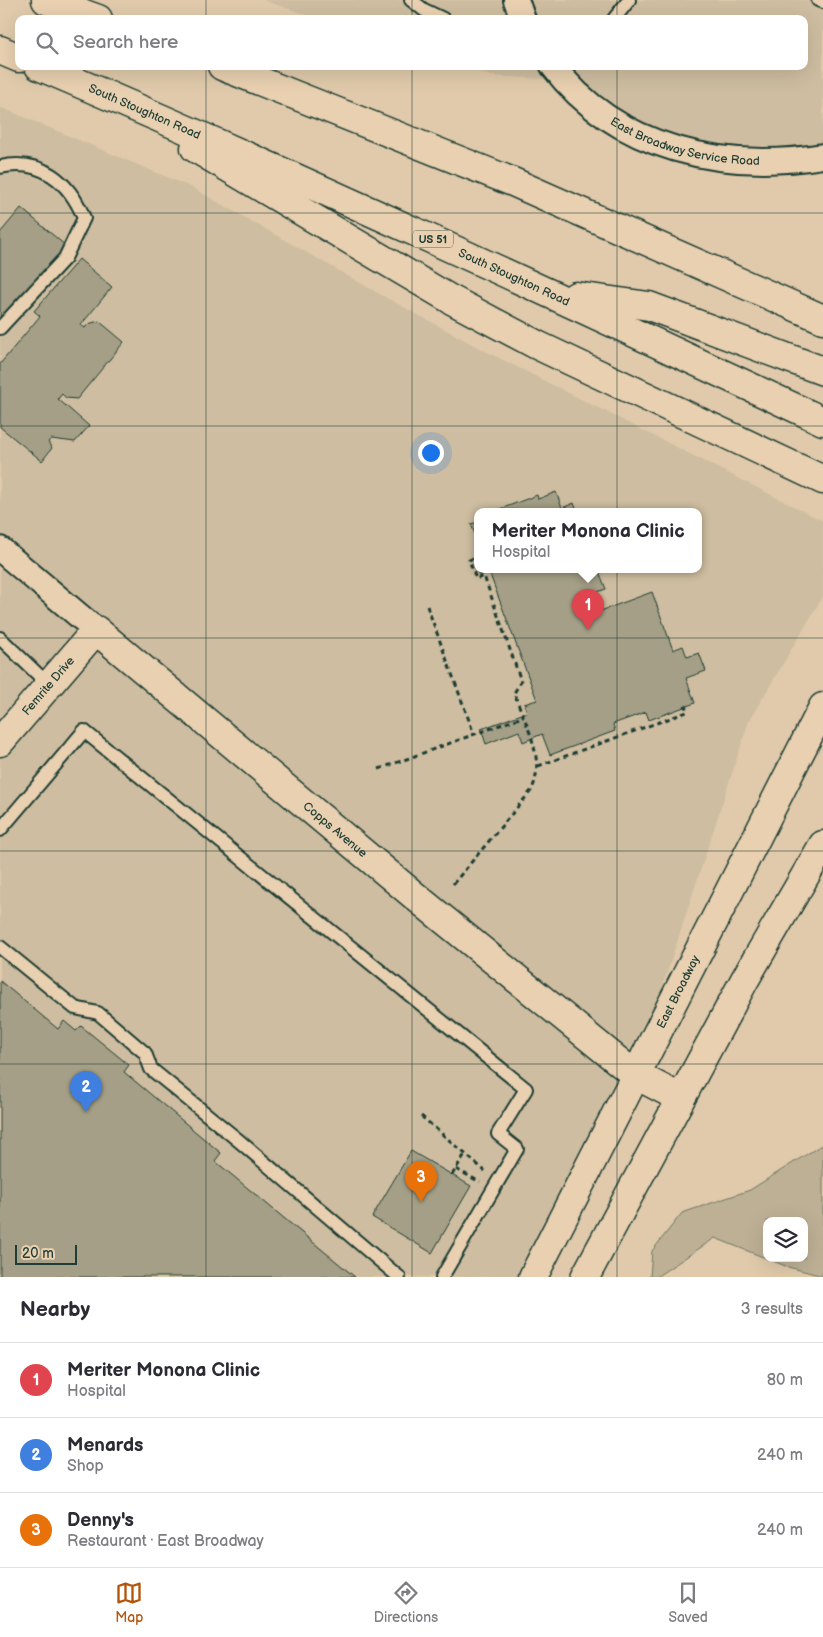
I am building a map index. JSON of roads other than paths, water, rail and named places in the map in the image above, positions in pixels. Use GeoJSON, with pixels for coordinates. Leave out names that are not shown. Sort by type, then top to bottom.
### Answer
{"type":"FeatureCollection","features":[{"type":"Feature","properties":{"kind":"main road"},"geometry":{"type":"LineString","coordinates":[[46,0],[87,15]]}},
{"type":"Feature","properties":{"kind":"main road"},"geometry":{"type":"LineString","coordinates":[[0,50],[15,56]]}},
{"type":"Feature","properties":{"kind":"main road","name":"South Stoughton Road"},"geometry":{"type":"LineString","coordinates":[[48,70],[394,220],[823,420]]}},
{"type":"Feature","properties":{"kind":"main road"},"geometry":{"type":"LineString","coordinates":[[232,70],[514,182],[823,319]]}},
{"type":"Feature","properties":{"kind":"main road"},"geometry":{"type":"LineString","coordinates":[[148,112],[192,147],[450,298],[537,345],[823,480]]}},
{"type":"Feature","properties":{"kind":"main road"},"geometry":{"type":"LineString","coordinates":[[550,293],[649,306],[823,372]]}},
{"type":"Feature","properties":{"kind":"main road","name":"Femrite Drive"},"geometry":{"type":"LineString","coordinates":[[0,742],[96,630]]}},
{"type":"Feature","properties":{"kind":"main road","name":"Copps Avenue"},"geometry":{"type":"LineString","coordinates":[[96,630],[423,903],[634,1074],[680,1098]]}},
{"type":"Feature","properties":{"kind":"main road","name":"East Broadway"},"geometry":{"type":"LineString","coordinates":[[533,1277],[634,1074],[823,707]]}},
{"type":"Feature","properties":{"kind":"main road"},"geometry":{"type":"LineString","coordinates":[[585,1277],[744,981],[823,845]]}},
{"type":"Feature","properties":{"kind":"street"},"geometry":{"type":"LineString","coordinates":[[516,0],[522,15]]}},
{"type":"Feature","properties":{"kind":"street","name":"East Broadway Service Road"},"geometry":{"type":"LineString","coordinates":[[564,71],[584,99],[612,120],[654,143],[678,151],[741,161],[804,159],[823,156]]}},
{"type":"Feature","properties":{"kind":"street","name":"Copps Avenue"},"geometry":{"type":"LineString","coordinates":[[0,549],[96,630]]}},
{"type":"Feature","properties":{"kind":"lane"},"geometry":{"type":"LineString","coordinates":[[411,0],[435,15]]}},
{"type":"Feature","properties":{"kind":"lane"},"geometry":{"type":"LineString","coordinates":[[617,15],[629,0]]}},
{"type":"Feature","properties":{"kind":"lane"},"geometry":{"type":"LineString","coordinates":[[818,0],[823,2]]}},
{"type":"Feature","properties":{"kind":"lane"},"geometry":{"type":"LineString","coordinates":[[0,167],[16,163],[44,169],[68,190],[78,202],[84,218],[65,258],[0,328]]}},
{"type":"Feature","properties":{"kind":"lane"},"geometry":{"type":"LineString","coordinates":[[0,638],[49,685]]}},
{"type":"Feature","properties":{"kind":"lane"},"geometry":{"type":"LineString","coordinates":[[0,830],[84,730],[526,1089],[498,1134],[517,1148],[442,1277]]}},
{"type":"Feature","properties":{"kind":"lane"},"geometry":{"type":"LineString","coordinates":[[0,947],[75,1008],[98,1013],[145,1053],[151,1069],[238,1140],[399,1277]]}},
{"type":"Feature","properties":{"kind":"place","name":"Meriter Monona Clinic"},"geometry":{"type":"Point","coordinates":[588,630]}},
{"type":"Feature","properties":{"kind":"place","name":"Menards"},"geometry":{"type":"Point","coordinates":[86,1112]}},
{"type":"Feature","properties":{"kind":"place","name":"Denny's"},"geometry":{"type":"Point","coordinates":[421,1202]}}]}
